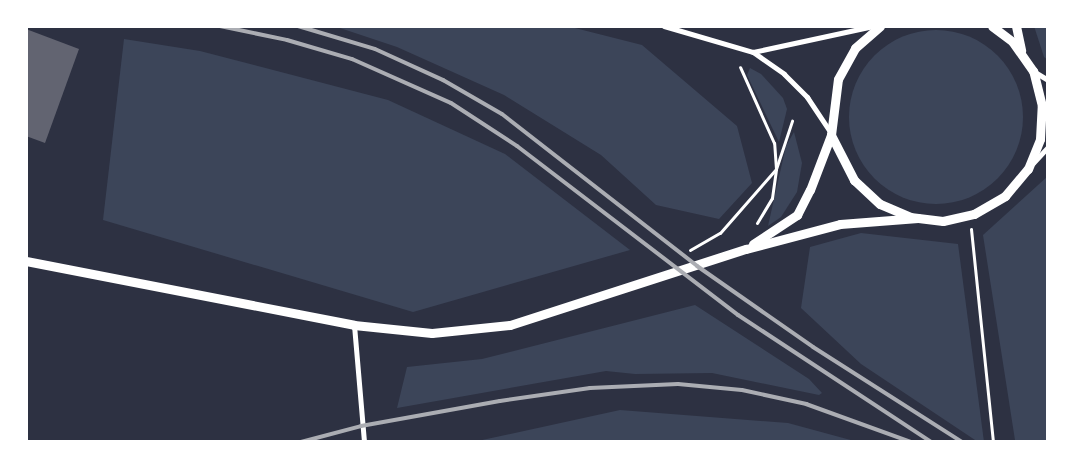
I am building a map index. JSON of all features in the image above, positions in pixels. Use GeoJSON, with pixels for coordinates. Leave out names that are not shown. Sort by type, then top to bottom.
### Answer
{"type":"FeatureCollection","features":[{"type":"Feature","properties":{"kind":"street"},"geometry":{"type":"LineString","coordinates":[[664,26],[753,52],[784,74],[807,97],[832,135],[854,180],[880,204],[918,218]]}},
{"type":"Feature","properties":{"kind":"street"},"geometry":{"type":"LineString","coordinates":[[753,52],[873,26]]}},
{"type":"Feature","properties":{"kind":"street"},"geometry":{"type":"LineString","coordinates":[[746,249],[797,215],[810,190],[832,135],[838,79],[855,48],[880,26]]}},
{"type":"Feature","properties":{"kind":"street"},"geometry":{"type":"LineString","coordinates":[[992,26],[1013,42],[1033,71],[1042,106],[1040,139],[1028,169]]}},
{"type":"Feature","properties":{"kind":"street"},"geometry":{"type":"LineString","coordinates":[[1016,26],[1022,55]]}},
{"type":"Feature","properties":{"kind":"street"},"geometry":{"type":"LineString","coordinates":[[1033,71],[1048,80]]}},
{"type":"Feature","properties":{"kind":"street"},"geometry":{"type":"LineString","coordinates":[[26,261],[354,325],[432,333],[510,324],[746,249],[840,224],[918,218],[943,221],[974,214],[1005,196],[1048,147]]}},
{"type":"Feature","properties":{"kind":"street"},"geometry":{"type":"LineString","coordinates":[[354,325],[364,442]]}},
{"type":"Feature","properties":{"kind":"path"},"geometry":{"type":"LineString","coordinates":[[716,242],[690,250],[720,233],[776,169],[774,143],[740,67]]}},
{"type":"Feature","properties":{"kind":"path"},"geometry":{"type":"LineString","coordinates":[[756,226],[772,198],[776,169],[792,121]]}},
{"type":"Feature","properties":{"kind":"path"},"geometry":{"type":"LineString","coordinates":[[974,214],[970,238],[993,442]]}},
{"type":"Feature","properties":{"kind":"shaded area"},"geometry":{"type":"Polygon","coordinates":[[[334,26],[567,26],[642,45],[737,126],[752,183],[719,219],[656,205],[601,155],[504,95],[397,47],[334,26]]]}},
{"type":"Feature","properties":{"kind":"shaded area"},"geometry":{"type":"Polygon","coordinates":[[[1034,26],[1048,26],[1048,60],[1044,57],[1034,26]]]}},
{"type":"Feature","properties":{"kind":"shaded area"},"geometry":{"type":"Polygon","coordinates":[[[936,30],[953,32],[969,37],[991,50],[1003,62],[1019,92],[1023,117],[1021,134],[1016,150],[1003,172],[991,184],[961,200],[936,204],[919,202],[903,197],[881,184],[869,172],[853,142],[849,117],[851,100],[856,84],[869,62],[881,50],[911,34],[936,30]]]}},
{"type":"Feature","properties":{"kind":"shaded area"},"geometry":{"type":"Polygon","coordinates":[[[124,39],[200,51],[388,100],[505,154],[630,250],[413,312],[103,220],[124,39]]]}},
{"type":"Feature","properties":{"kind":"shaded area"},"geometry":{"type":"Polygon","coordinates":[[[750,68],[761,74],[783,98],[787,109],[779,142],[747,75],[750,68]]]}},
{"type":"Feature","properties":{"kind":"shaded area"},"geometry":{"type":"Polygon","coordinates":[[[794,132],[802,163],[797,192],[781,217],[768,226],[786,146],[794,132]]]}},
{"type":"Feature","properties":{"kind":"shaded area"},"geometry":{"type":"Polygon","coordinates":[[[1048,176],[1048,442],[1019,442],[1015,440],[983,235],[1048,176]]]}},
{"type":"Feature","properties":{"kind":"shaded area"},"geometry":{"type":"Polygon","coordinates":[[[861,233],[958,244],[984,442],[978,442],[861,364],[801,308],[810,247],[861,233]]]}},
{"type":"Feature","properties":{"kind":"shaded area"},"geometry":{"type":"Polygon","coordinates":[[[695,305],[809,379],[822,393],[819,395],[712,373],[635,374],[606,371],[397,408],[407,367],[482,359],[695,305]]]}},
{"type":"Feature","properties":{"kind":"shaded area"},"geometry":{"type":"Polygon","coordinates":[[[620,410],[788,423],[858,442],[473,442],[620,410]]]}},
{"type":"Feature","properties":{"kind":"building"},"geometry":{"type":"Polygon","coordinates":[[[26,29],[79,49],[45,143],[26,136],[26,29]]]}},
{"type":"Feature","properties":{"kind":"railway"},"geometry":{"type":"LineString","coordinates":[[220,26],[287,40],[352,59],[451,103],[517,146],[738,315],[931,442]]}},
{"type":"Feature","properties":{"kind":"railway"},"geometry":{"type":"LineString","coordinates":[[298,26],[375,49],[443,80],[502,114],[697,266],[813,347],[962,442]]}},
{"type":"Feature","properties":{"kind":"railway"},"geometry":{"type":"LineString","coordinates":[[301,442],[361,426],[500,401],[590,388],[678,384],[742,390],[806,404],[911,442]]}}]}
